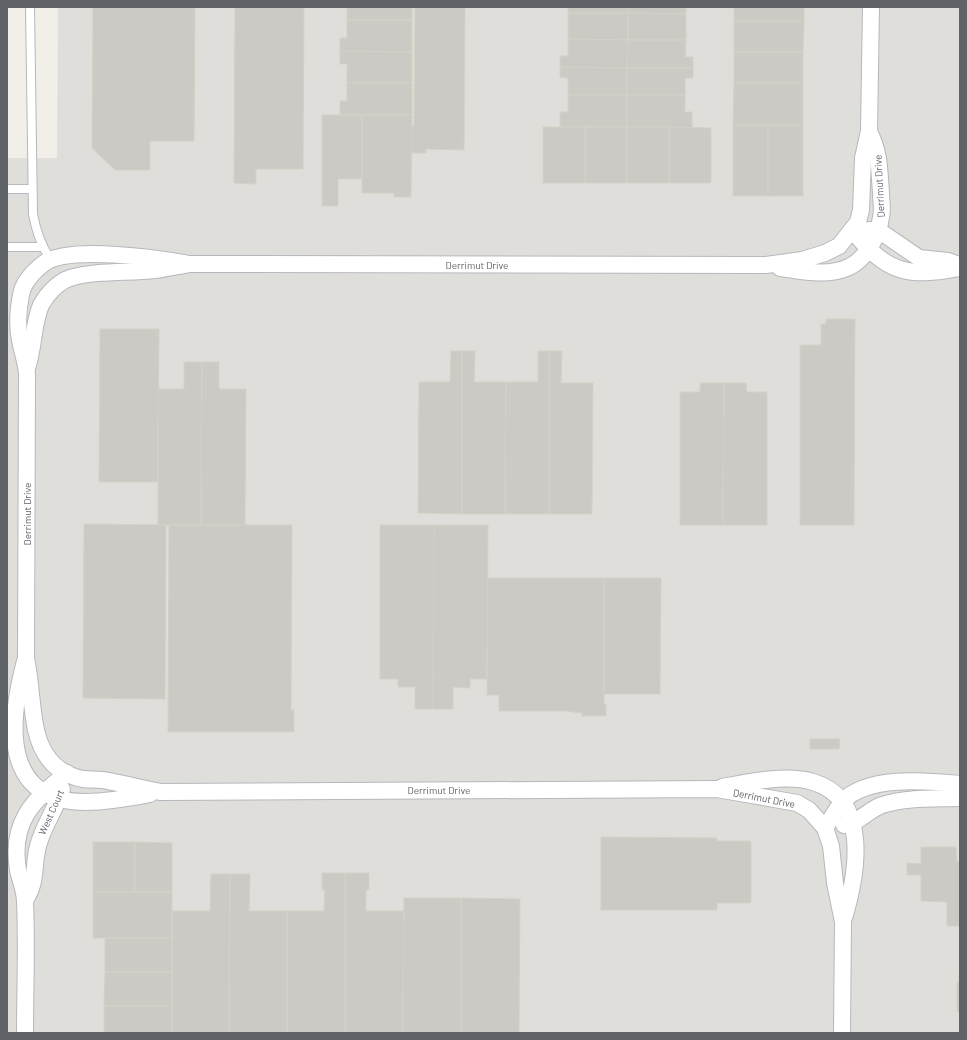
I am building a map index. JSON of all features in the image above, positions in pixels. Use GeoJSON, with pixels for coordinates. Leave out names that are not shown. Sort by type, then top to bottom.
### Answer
{"type":"FeatureCollection","features":[{"type":"Feature","properties":{"kind":"street","name":"Derrimut Drive"},"geometry":{"type":"LineString","coordinates":[[161,792],[106,780],[82,779],[67,773],[52,764],[44,755],[36,729],[31,682],[26,658],[27,370],[18,323],[21,293],[26,281],[47,253],[156,258],[188,264],[766,265],[802,260],[825,253],[839,246],[858,222],[861,210],[863,158],[869,131],[871,7]]}},
{"type":"Feature","properties":{"kind":"street","name":"Derrimut Drive"},"geometry":{"type":"LineString","coordinates":[[766,265],[807,272],[834,271],[850,266],[868,249],[878,230],[882,216],[879,156],[869,131]]}},
{"type":"Feature","properties":{"kind":"street"},"geometry":{"type":"LineString","coordinates":[[852,230],[878,230],[919,258],[948,261],[960,266]]}},
{"type":"Feature","properties":{"kind":"street"},"geometry":{"type":"LineString","coordinates":[[852,230],[868,249],[894,267],[909,272],[920,273],[960,266]]}},
{"type":"Feature","properties":{"kind":"street"},"geometry":{"type":"LineString","coordinates":[[47,253],[64,281]]}},
{"type":"Feature","properties":{"kind":"street","name":"Derrimut Drive"},"geometry":{"type":"LineString","coordinates":[[27,370],[32,354],[36,323],[42,305],[55,287],[64,281],[71,278],[102,273],[156,270],[188,264]]}},
{"type":"Feature","properties":{"kind":"street","name":"Derrimut Drive"},"geometry":{"type":"LineString","coordinates":[[26,658],[16,702],[15,739],[17,750],[25,773],[32,784],[43,792],[59,799],[84,801],[111,800],[161,792],[717,789],[797,803],[809,810],[825,828],[831,846],[835,883],[842,922],[842,1033]]}},
{"type":"Feature","properties":{"kind":"street","name":"West Court"},"geometry":{"type":"LineString","coordinates":[[25,1033],[25,900],[18,868],[18,837],[26,813],[33,802],[67,773]]}},
{"type":"Feature","properties":{"kind":"street","name":"West Court"},"geometry":{"type":"LineString","coordinates":[[25,900],[31,892],[34,882],[36,856],[40,836],[59,799],[67,773]]}},
{"type":"Feature","properties":{"kind":"street","name":"Derrimut Drive"},"geometry":{"type":"LineString","coordinates":[[717,789],[744,782],[796,779],[814,782],[831,790],[842,802],[853,824],[855,838],[852,885],[842,922]]}},
{"type":"Feature","properties":{"kind":"street"},"geometry":{"type":"LineString","coordinates":[[825,828],[842,802],[866,788],[896,782],[960,784]]}},
{"type":"Feature","properties":{"kind":"street"},"geometry":{"type":"LineString","coordinates":[[825,828],[853,824],[881,806],[894,802],[960,798]]}},
{"type":"Feature","properties":{"kind":"lane"},"geometry":{"type":"LineString","coordinates":[[7,247],[47,253],[33,214],[30,7]]}},
{"type":"Feature","properties":{"kind":"lane"},"geometry":{"type":"LineString","coordinates":[[7,189],[32,189]]}},
{"type":"Feature","properties":{"kind":"shaded area"},"geometry":{"type":"Polygon","coordinates":[[[58,7],[960,7],[960,1033],[7,1033],[7,158],[57,158],[58,7]]]}},
{"type":"Feature","properties":{"kind":"building"},"geometry":{"type":"Polygon","coordinates":[[[93,7],[195,7],[194,141],[150,141],[150,170],[115,170],[92,148],[93,7]]]}},
{"type":"Feature","properties":{"kind":"building"},"geometry":{"type":"Polygon","coordinates":[[[235,7],[304,7],[303,169],[256,169],[256,184],[234,183],[235,7]]]}},
{"type":"Feature","properties":{"kind":"building"},"geometry":{"type":"Polygon","coordinates":[[[347,7],[412,7],[412,20],[347,20],[347,7]]]}},
{"type":"Feature","properties":{"kind":"building"},"geometry":{"type":"Polygon","coordinates":[[[415,7],[465,7],[464,150],[426,149],[426,153],[411,153],[411,126],[414,126],[415,7]]]}},
{"type":"Feature","properties":{"kind":"building"},"geometry":{"type":"Polygon","coordinates":[[[568,7],[628,7],[628,13],[568,13],[568,7]]]}},
{"type":"Feature","properties":{"kind":"building"},"geometry":{"type":"Polygon","coordinates":[[[628,7],[686,7],[686,14],[628,13],[628,7]]]}},
{"type":"Feature","properties":{"kind":"building"},"geometry":{"type":"Polygon","coordinates":[[[734,7],[804,7],[804,21],[734,21],[734,7]]]}},
{"type":"Feature","properties":{"kind":"building"},"geometry":{"type":"Polygon","coordinates":[[[568,13],[628,13],[628,40],[568,39],[568,13]]]}},
{"type":"Feature","properties":{"kind":"building"},"geometry":{"type":"Polygon","coordinates":[[[628,13],[686,14],[686,40],[628,40],[628,13]]]}},
{"type":"Feature","properties":{"kind":"building"},"geometry":{"type":"Polygon","coordinates":[[[347,20],[412,20],[412,52],[340,51],[340,38],[347,38],[347,20]]]}},
{"type":"Feature","properties":{"kind":"building"},"geometry":{"type":"Polygon","coordinates":[[[734,21],[804,21],[803,52],[734,52],[734,21]]]}},
{"type":"Feature","properties":{"kind":"building"},"geometry":{"type":"Polygon","coordinates":[[[568,39],[628,40],[627,68],[560,67],[560,56],[568,56],[568,39]]]}},
{"type":"Feature","properties":{"kind":"building"},"geometry":{"type":"Polygon","coordinates":[[[628,40],[686,40],[685,57],[693,57],[693,68],[627,68],[628,40]]]}},
{"type":"Feature","properties":{"kind":"building"},"geometry":{"type":"Polygon","coordinates":[[[340,51],[412,52],[412,83],[347,83],[347,64],[340,64],[340,51]]]}},
{"type":"Feature","properties":{"kind":"building"},"geometry":{"type":"Polygon","coordinates":[[[734,52],[803,52],[803,83],[734,83],[734,52]]]}},
{"type":"Feature","properties":{"kind":"building"},"geometry":{"type":"Polygon","coordinates":[[[560,67],[627,68],[627,95],[568,95],[568,78],[560,77],[560,67]]]}},
{"type":"Feature","properties":{"kind":"building"},"geometry":{"type":"Polygon","coordinates":[[[627,68],[693,68],[693,78],[685,78],[685,95],[627,95],[627,68]]]}},
{"type":"Feature","properties":{"kind":"building"},"geometry":{"type":"Polygon","coordinates":[[[347,83],[412,83],[412,115],[340,115],[340,101],[347,101],[347,83]]]}},
{"type":"Feature","properties":{"kind":"building"},"geometry":{"type":"Polygon","coordinates":[[[734,83],[803,83],[803,125],[733,125],[734,83]]]}},
{"type":"Feature","properties":{"kind":"building"},"geometry":{"type":"Polygon","coordinates":[[[568,95],[627,95],[627,127],[560,127],[560,112],[568,112],[568,95]]]}},
{"type":"Feature","properties":{"kind":"building"},"geometry":{"type":"Polygon","coordinates":[[[627,95],[685,95],[685,112],[692,112],[692,128],[627,127],[627,95]]]}},
{"type":"Feature","properties":{"kind":"building"},"geometry":{"type":"Polygon","coordinates":[[[322,115],[362,115],[362,179],[338,179],[338,206],[322,206],[322,115]]]}},
{"type":"Feature","properties":{"kind":"building"},"geometry":{"type":"Polygon","coordinates":[[[362,115],[412,115],[411,197],[394,197],[394,193],[362,193],[362,115]]]}},
{"type":"Feature","properties":{"kind":"building"},"geometry":{"type":"Polygon","coordinates":[[[733,125],[768,125],[768,196],[733,196],[733,125]]]}},
{"type":"Feature","properties":{"kind":"building"},"geometry":{"type":"Polygon","coordinates":[[[768,125],[803,125],[803,196],[768,196],[768,125]]]}},
{"type":"Feature","properties":{"kind":"building"},"geometry":{"type":"Polygon","coordinates":[[[543,127],[585,127],[585,183],[543,183],[543,127]]]}},
{"type":"Feature","properties":{"kind":"building"},"geometry":{"type":"Polygon","coordinates":[[[585,127],[627,127],[627,183],[585,183],[585,127]]]}},
{"type":"Feature","properties":{"kind":"building"},"geometry":{"type":"Polygon","coordinates":[[[627,127],[669,127],[669,183],[627,183],[627,127]]]}},
{"type":"Feature","properties":{"kind":"building"},"geometry":{"type":"Polygon","coordinates":[[[669,127],[711,128],[711,183],[669,183],[669,127]]]}},
{"type":"Feature","properties":{"kind":"building"},"geometry":{"type":"Polygon","coordinates":[[[826,319],[855,319],[854,525],[800,525],[800,345],[821,345],[821,324],[826,324],[826,319]]]}},
{"type":"Feature","properties":{"kind":"building"},"geometry":{"type":"Polygon","coordinates":[[[100,329],[159,329],[158,482],[99,482],[100,329]]]}},
{"type":"Feature","properties":{"kind":"building"},"geometry":{"type":"Polygon","coordinates":[[[451,351],[462,351],[462,514],[418,513],[419,382],[450,382],[451,351]]]}},
{"type":"Feature","properties":{"kind":"building"},"geometry":{"type":"Polygon","coordinates":[[[462,351],[475,351],[474,382],[506,382],[505,514],[462,514],[462,351]]]}},
{"type":"Feature","properties":{"kind":"building"},"geometry":{"type":"Polygon","coordinates":[[[538,351],[549,351],[549,514],[505,514],[506,382],[538,382],[538,351]]]}},
{"type":"Feature","properties":{"kind":"building"},"geometry":{"type":"Polygon","coordinates":[[[549,351],[562,351],[561,383],[593,383],[592,514],[549,514],[549,351]]]}},
{"type":"Feature","properties":{"kind":"building"},"geometry":{"type":"Polygon","coordinates":[[[184,362],[202,362],[201,525],[158,525],[158,389],[184,389],[184,362]]]}},
{"type":"Feature","properties":{"kind":"building"},"geometry":{"type":"Polygon","coordinates":[[[202,362],[219,362],[219,389],[246,389],[245,525],[201,525],[202,362]]]}},
{"type":"Feature","properties":{"kind":"building"},"geometry":{"type":"Polygon","coordinates":[[[700,383],[724,383],[723,525],[680,525],[680,392],[700,392],[700,383]]]}},
{"type":"Feature","properties":{"kind":"building"},"geometry":{"type":"Polygon","coordinates":[[[724,383],[746,383],[747,392],[767,392],[767,525],[723,525],[724,383]]]}},
{"type":"Feature","properties":{"kind":"building"},"geometry":{"type":"Polygon","coordinates":[[[84,524],[166,525],[165,699],[83,698],[84,524]]]}},
{"type":"Feature","properties":{"kind":"building"},"geometry":{"type":"Polygon","coordinates":[[[169,525],[292,525],[291,710],[294,710],[294,732],[168,732],[169,525]]]}},
{"type":"Feature","properties":{"kind":"building"},"geometry":{"type":"Polygon","coordinates":[[[380,525],[434,525],[433,709],[415,709],[415,687],[398,687],[398,679],[380,679],[380,525]]]}},
{"type":"Feature","properties":{"kind":"building"},"geometry":{"type":"Polygon","coordinates":[[[434,525],[488,525],[487,679],[470,679],[470,688],[453,687],[453,709],[433,709],[434,525]]]}},
{"type":"Feature","properties":{"kind":"building"},"geometry":{"type":"Polygon","coordinates":[[[488,578],[604,578],[604,704],[606,705],[606,716],[582,716],[582,713],[565,711],[499,711],[499,695],[487,695],[488,578]]]}},
{"type":"Feature","properties":{"kind":"building"},"geometry":{"type":"Polygon","coordinates":[[[604,578],[661,578],[660,694],[604,694],[604,578]]]}},
{"type":"Feature","properties":{"kind":"building"},"geometry":{"type":"Polygon","coordinates":[[[810,739],[840,739],[839,749],[810,749],[810,739]]]}},
{"type":"Feature","properties":{"kind":"building"},"geometry":{"type":"Polygon","coordinates":[[[601,837],[717,838],[717,841],[751,841],[751,903],[717,903],[717,910],[601,910],[601,837]]]}},
{"type":"Feature","properties":{"kind":"building"},"geometry":{"type":"Polygon","coordinates":[[[93,842],[135,842],[135,892],[93,892],[93,842]]]}},
{"type":"Feature","properties":{"kind":"building"},"geometry":{"type":"Polygon","coordinates":[[[135,842],[172,843],[172,892],[135,892],[135,842]]]}},
{"type":"Feature","properties":{"kind":"building"},"geometry":{"type":"Polygon","coordinates":[[[921,847],[956,847],[957,862],[960,862],[960,926],[947,926],[947,902],[921,901],[921,875],[907,875],[907,863],[921,864],[921,847]]]}},
{"type":"Feature","properties":{"kind":"building"},"geometry":{"type":"Polygon","coordinates":[[[322,873],[345,873],[345,1033],[287,1033],[287,911],[324,911],[325,890],[322,890],[322,873]]]}},
{"type":"Feature","properties":{"kind":"building"},"geometry":{"type":"Polygon","coordinates":[[[345,873],[369,873],[369,890],[366,890],[366,911],[404,911],[403,1033],[345,1033],[345,873]]]}},
{"type":"Feature","properties":{"kind":"building"},"geometry":{"type":"Polygon","coordinates":[[[211,874],[230,874],[229,1033],[172,1033],[172,911],[210,911],[211,874]]]}},
{"type":"Feature","properties":{"kind":"building"},"geometry":{"type":"Polygon","coordinates":[[[230,874],[250,874],[249,911],[287,911],[287,1033],[229,1033],[230,874]]]}},
{"type":"Feature","properties":{"kind":"building"},"geometry":{"type":"Polygon","coordinates":[[[93,892],[172,892],[172,938],[93,938],[93,892]]]}},
{"type":"Feature","properties":{"kind":"building"},"geometry":{"type":"Polygon","coordinates":[[[404,898],[461,898],[461,1033],[403,1033],[404,898]]]}},
{"type":"Feature","properties":{"kind":"building"},"geometry":{"type":"Polygon","coordinates":[[[461,898],[520,899],[519,1033],[461,1033],[461,898]]]}},
{"type":"Feature","properties":{"kind":"building"},"geometry":{"type":"Polygon","coordinates":[[[105,938],[172,938],[172,972],[105,972],[105,938]]]}},
{"type":"Feature","properties":{"kind":"building"},"geometry":{"type":"Polygon","coordinates":[[[105,972],[172,972],[172,1006],[104,1006],[105,972]]]}},
{"type":"Feature","properties":{"kind":"building"},"geometry":{"type":"Polygon","coordinates":[[[959,974],[960,1012],[957,1012],[957,982],[959,982],[959,974]]]}},
{"type":"Feature","properties":{"kind":"building"},"geometry":{"type":"Polygon","coordinates":[[[104,1006],[172,1006],[172,1033],[104,1033],[104,1006]]]}}]}
